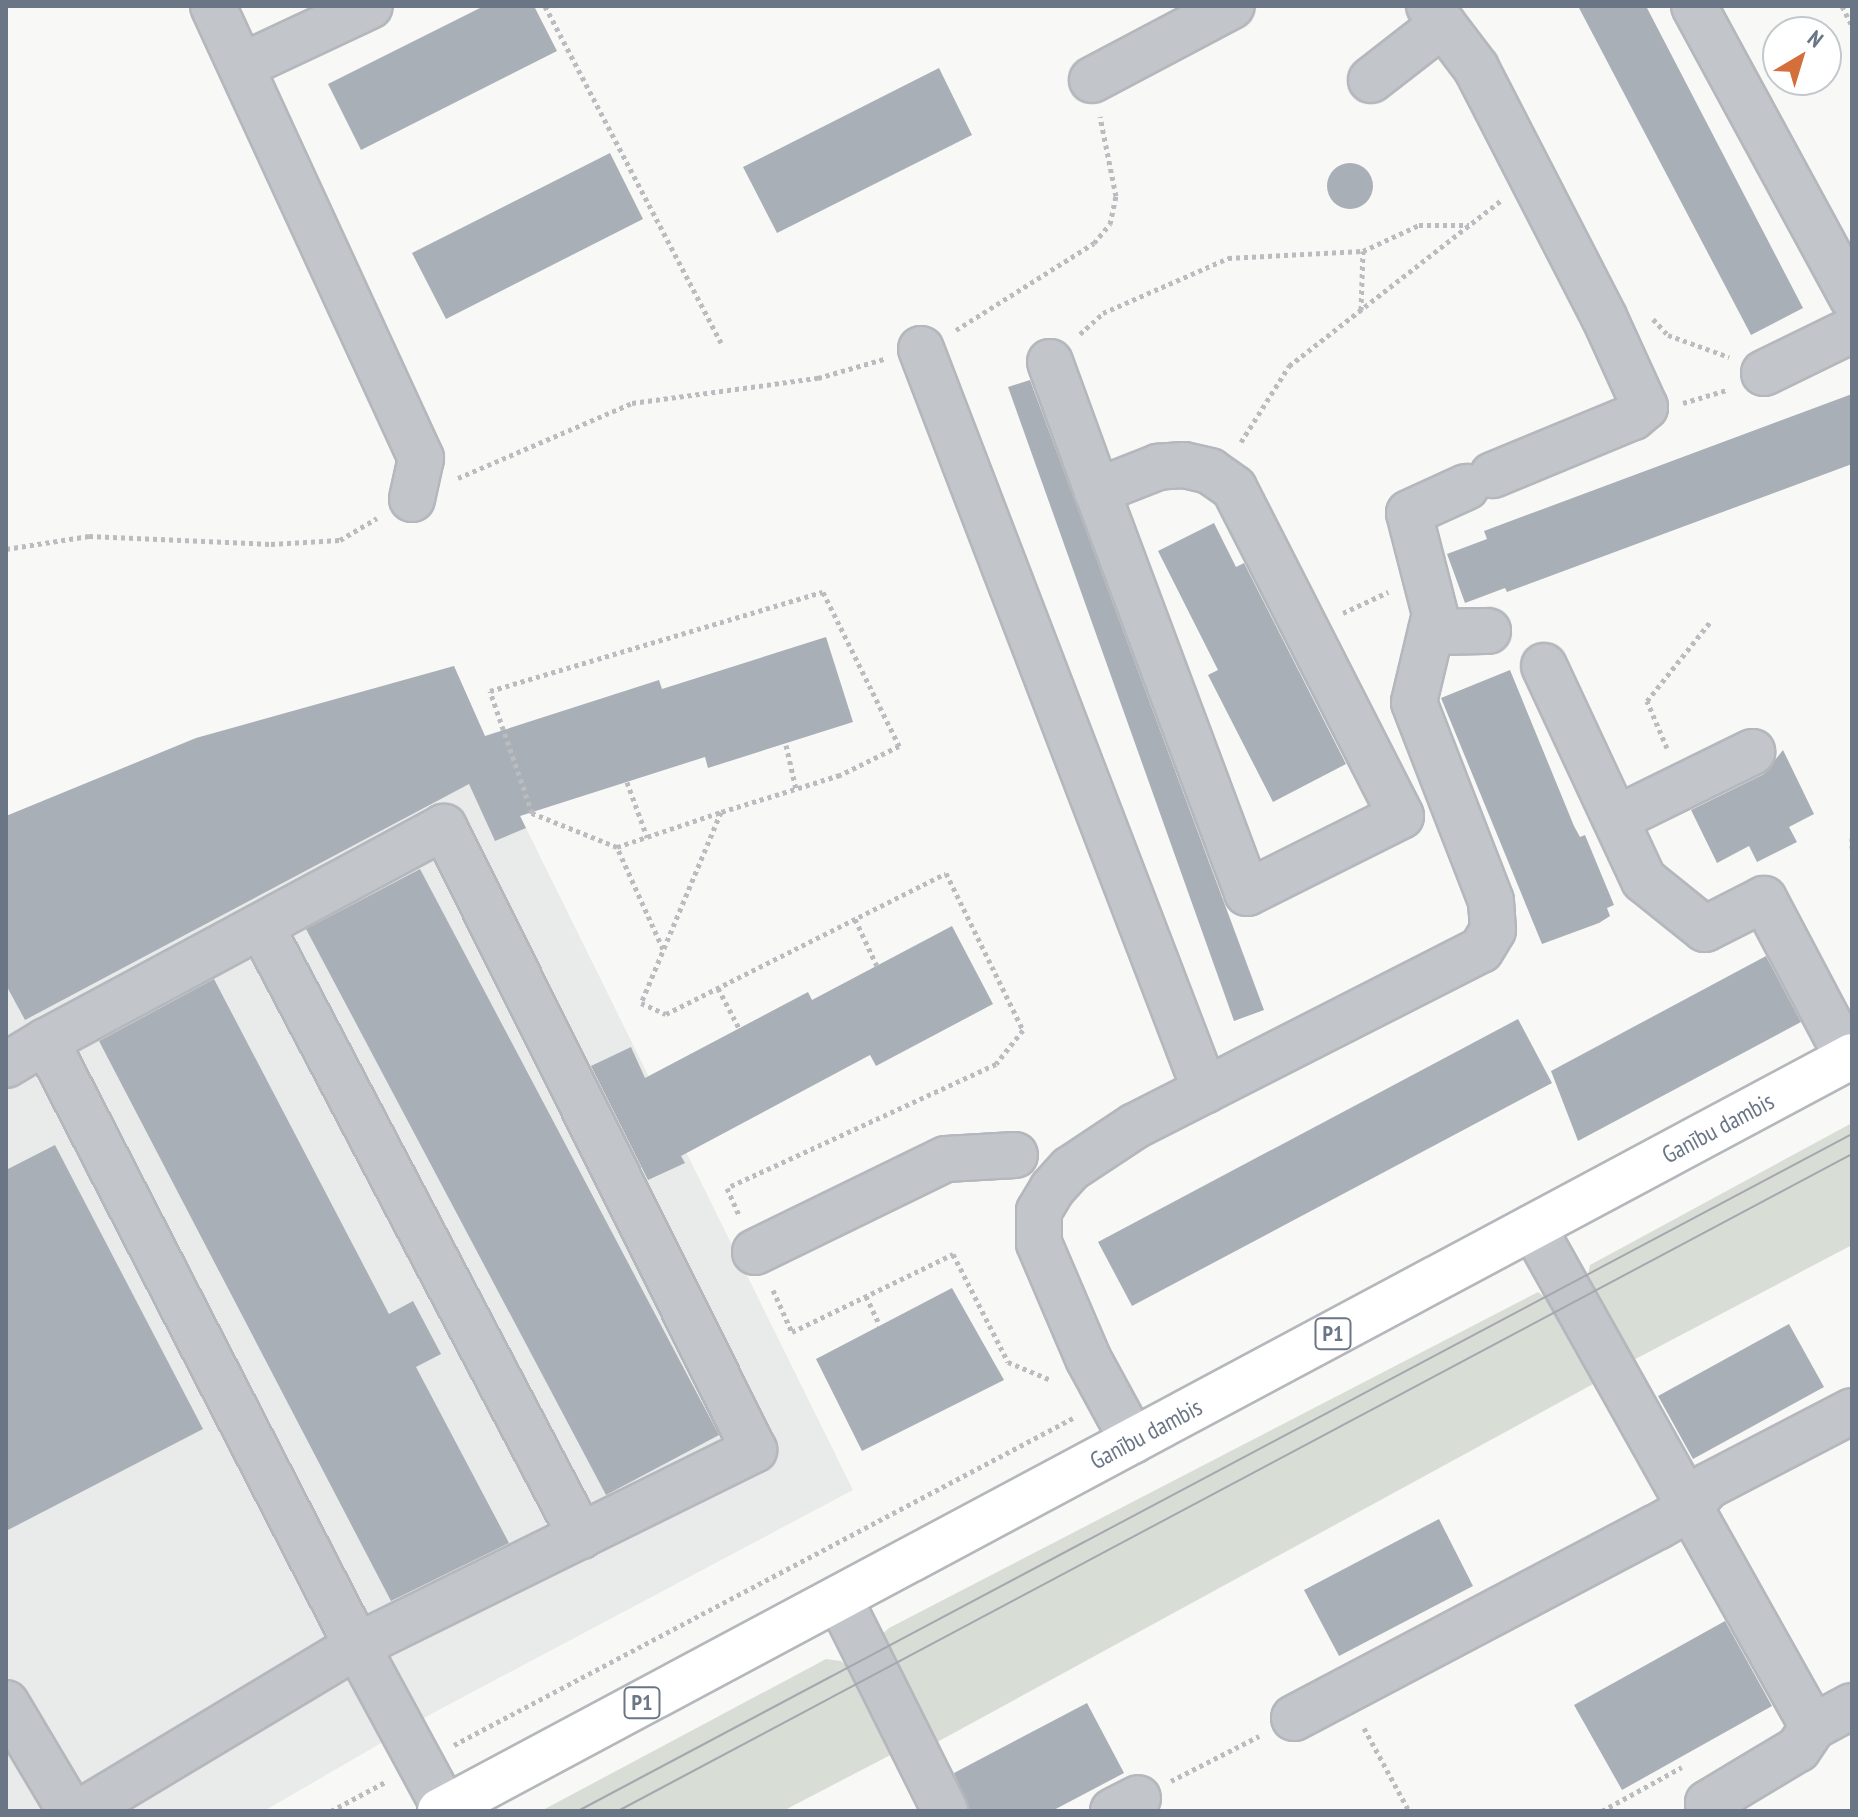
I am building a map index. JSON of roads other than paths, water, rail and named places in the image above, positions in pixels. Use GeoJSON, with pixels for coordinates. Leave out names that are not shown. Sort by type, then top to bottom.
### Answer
{"type":"FeatureCollection","features":[{"type":"Feature","properties":{"kind":"main road","name":"Ganību dambis"},"geometry":{"type":"LineString","coordinates":[[442,1810],[1850,1057]]}},
{"type":"Feature","properties":{"kind":"street"},"geometry":{"type":"LineString","coordinates":[[213,6],[421,458],[412,499]]}},
{"type":"Feature","properties":{"kind":"street"},"geometry":{"type":"LineString","coordinates":[[242,66],[370,6]]}},
{"type":"Feature","properties":{"kind":"street"},"geometry":{"type":"LineString","coordinates":[[1092,80],[1232,6]]}},
{"type":"Feature","properties":{"kind":"street"},"geometry":{"type":"LineString","coordinates":[[1694,6],[1850,329],[1764,373]]}},
{"type":"Feature","properties":{"kind":"street"},"geometry":{"type":"LineString","coordinates":[[1133,1441],[1097,1375],[1039,1243],[1039,1211],[1070,1169],[1135,1126],[1481,950],[1493,930],[1491,901],[1414,702],[1435,614],[1409,513],[1633,417],[1645,407],[1476,68],[1436,15],[1371,80]]}},
{"type":"Feature","properties":{"kind":"street"},"geometry":{"type":"LineString","coordinates":[[921,349],[1205,1090]]}},
{"type":"Feature","properties":{"kind":"street"},"geometry":{"type":"LineString","coordinates":[[1050,362],[1097,491],[1247,893],[1401,816],[1348,703],[1234,488],[1210,471],[1184,465],[1158,467],[1097,491]]}},
{"type":"Feature","properties":{"kind":"street"},"geometry":{"type":"LineString","coordinates":[[1431,632],[1488,631]]}},
{"type":"Feature","properties":{"kind":"street"},"geometry":{"type":"LineString","coordinates":[[1544,666],[1644,880],[1705,929],[1764,899],[1850,1057]]}},
{"type":"Feature","properties":{"kind":"street"},"geometry":{"type":"LineString","coordinates":[[1348,703],[1414,702]]}},
{"type":"Feature","properties":{"kind":"street"},"geometry":{"type":"LineString","coordinates":[[1616,819],[1752,752]]}},
{"type":"Feature","properties":{"kind":"street"},"geometry":{"type":"LineString","coordinates":[[6,1065],[444,827],[754,1450],[357,1646],[82,1811]]}},
{"type":"Feature","properties":{"kind":"street"},"geometry":{"type":"LineString","coordinates":[[261,926],[581,1536]]}},
{"type":"Feature","properties":{"kind":"street"},"geometry":{"type":"LineString","coordinates":[[46,1041],[442,1810]]}},
{"type":"Feature","properties":{"kind":"street"},"geometry":{"type":"LineString","coordinates":[[755,1252],[946,1159],[1015,1155]]}},
{"type":"Feature","properties":{"kind":"street"},"geometry":{"type":"LineString","coordinates":[[1533,1227],[1687,1510],[1813,1727]]}},
{"type":"Feature","properties":{"kind":"street"},"geometry":{"type":"LineString","coordinates":[[1294,1718],[1687,1510],[1708,1486],[1852,1411]]}},
{"type":"Feature","properties":{"kind":"street"},"geometry":{"type":"LineString","coordinates":[[839,1598],[945,1811]]}},
{"type":"Feature","properties":{"kind":"street"},"geometry":{"type":"LineString","coordinates":[[1706,1808],[1798,1749],[1813,1727],[1852,1706]]}},
{"type":"Feature","properties":{"kind":"street"},"geometry":{"type":"LineString","coordinates":[[7,1708],[70,1811]]}},
{"type":"Feature","properties":{"kind":"tram line"},"geometry":{"type":"LineString","coordinates":[[578,1811],[1852,1134]]}},
{"type":"Feature","properties":{"kind":"tram line"},"geometry":{"type":"LineString","coordinates":[[618,1811],[1852,1154]]}}]}
